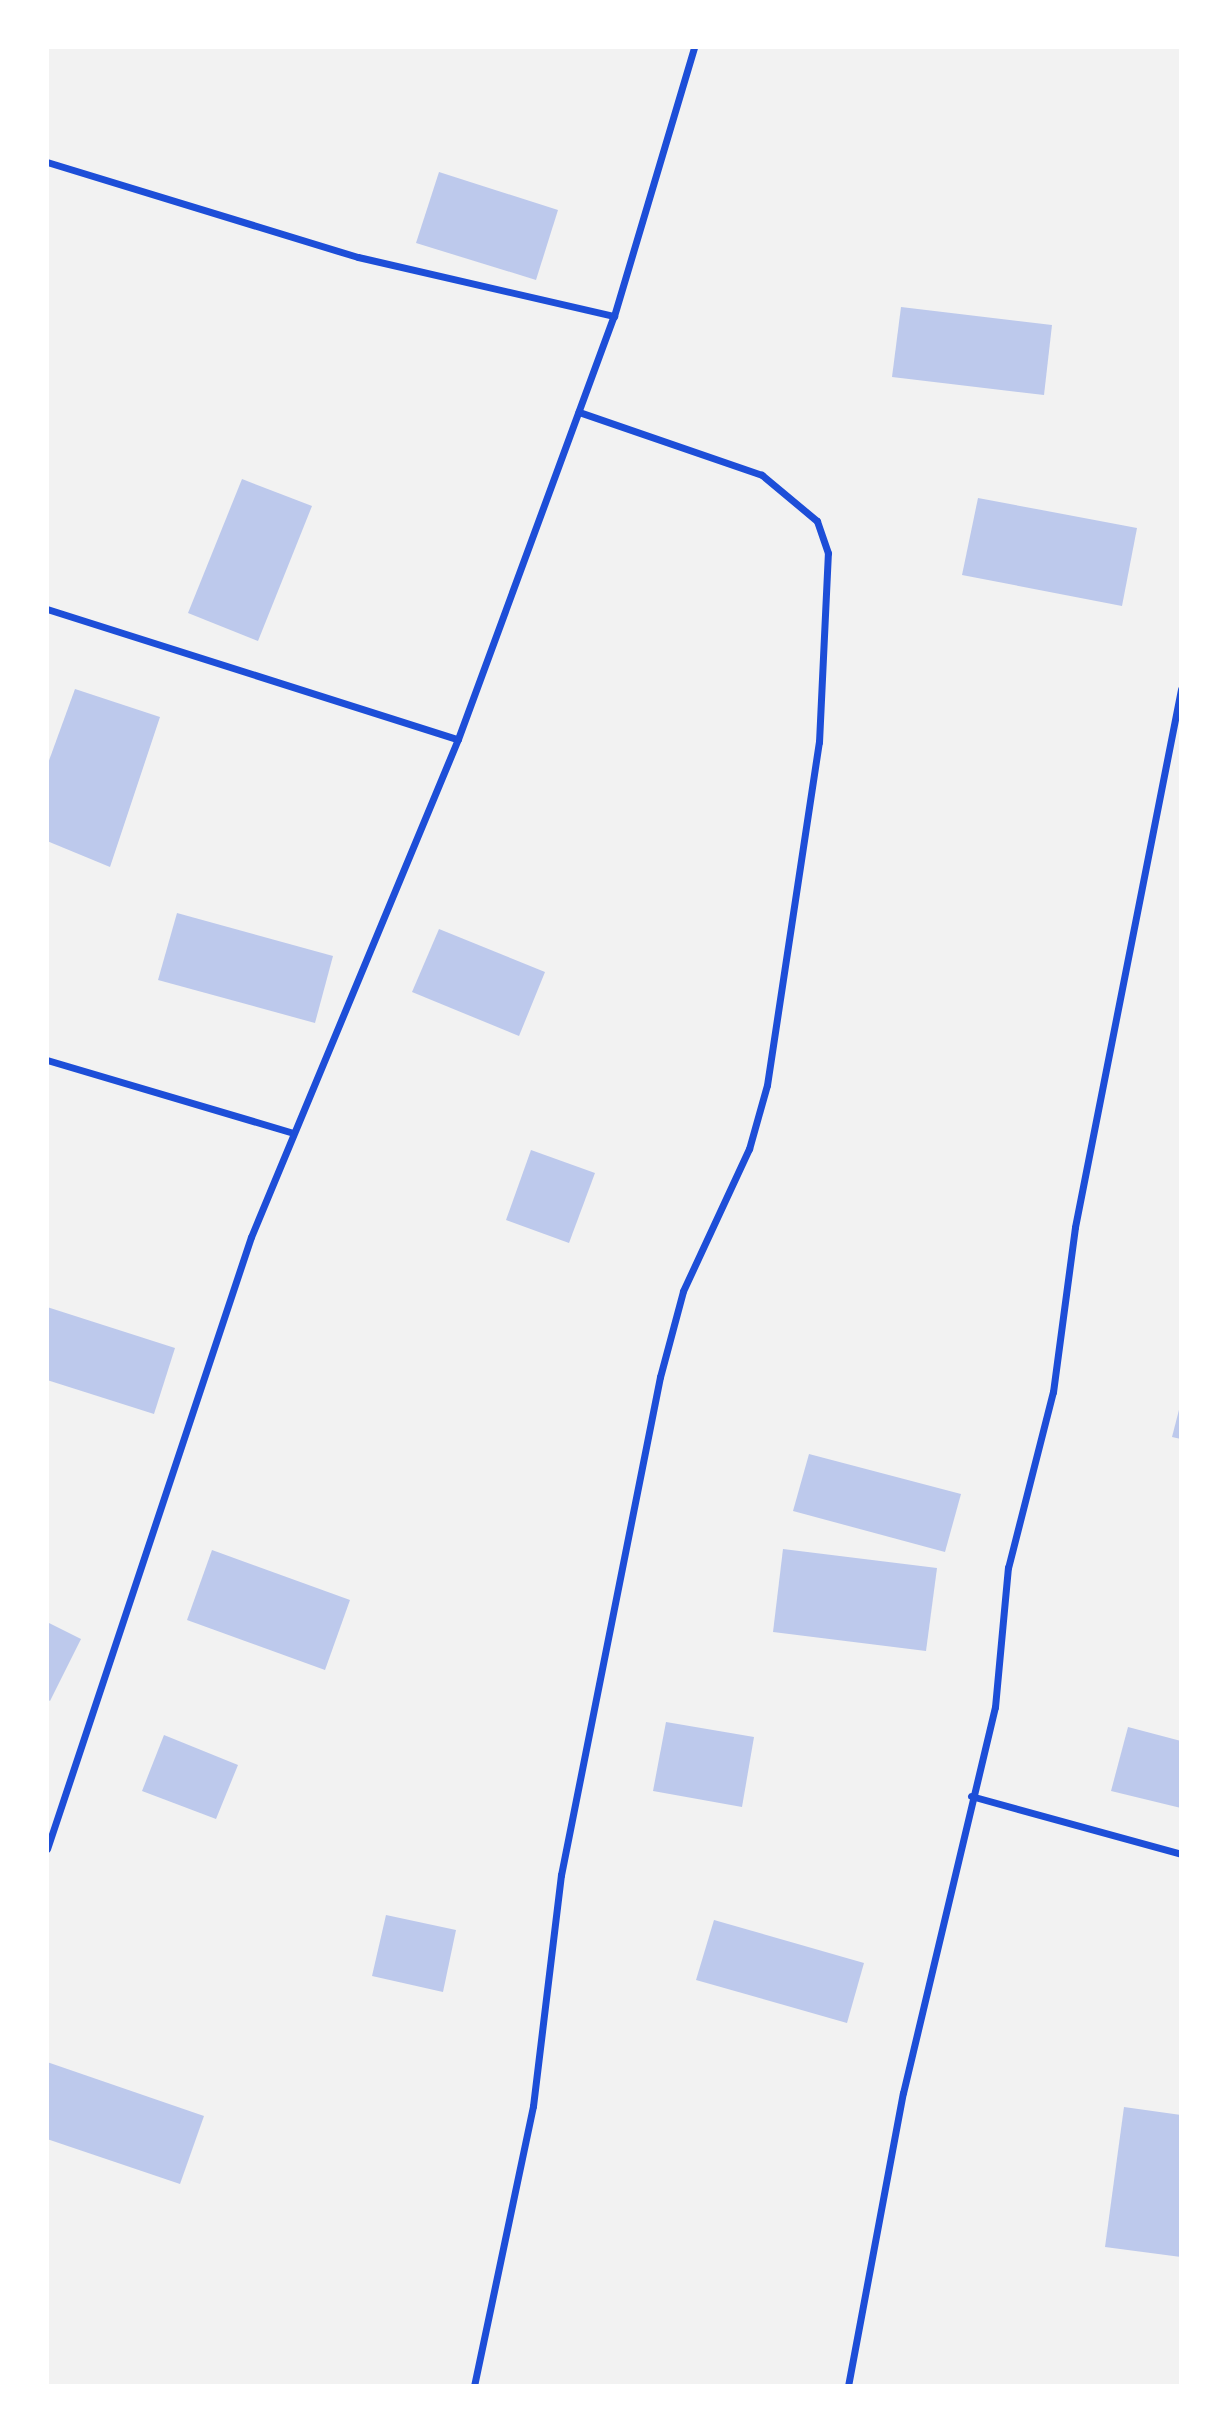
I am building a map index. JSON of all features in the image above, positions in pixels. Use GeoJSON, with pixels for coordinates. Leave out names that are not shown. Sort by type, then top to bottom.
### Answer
{"type":"FeatureCollection","features":[{"type":"Feature","properties":{"kind":"street"},"geometry":{"type":"LineString","coordinates":[[47,1849],[251,1237],[458,739],[614,316],[694,47]]}},
{"type":"Feature","properties":{"kind":"street"},"geometry":{"type":"LineString","coordinates":[[47,162],[358,257],[614,316]]}},
{"type":"Feature","properties":{"kind":"street"},"geometry":{"type":"LineString","coordinates":[[474,2386],[533,2106],[561,1875],[660,1377],[683,1291],[749,1149],[767,1085],[819,742],[828,553],[817,521],[762,475],[579,412]]}},
{"type":"Feature","properties":{"kind":"street"},"geometry":{"type":"LineString","coordinates":[[47,609],[458,739]]}},
{"type":"Feature","properties":{"kind":"street"},"geometry":{"type":"LineString","coordinates":[[848,2386],[903,2093],[971,1796],[995,1707],[1008,1568],[1053,1392],[1075,1227],[1181,689]]}},
{"type":"Feature","properties":{"kind":"street"},"geometry":{"type":"LineString","coordinates":[[47,1060],[293,1133]]}},
{"type":"Feature","properties":{"kind":"street"},"geometry":{"type":"LineString","coordinates":[[971,1796],[1181,1854]]}},
{"type":"Feature","properties":{"kind":"building"},"geometry":{"type":"Polygon","coordinates":[[[439,172],[558,210],[536,280],[416,243],[439,172]]]}},
{"type":"Feature","properties":{"kind":"building"},"geometry":{"type":"Polygon","coordinates":[[[901,307],[1052,325],[1044,395],[892,377],[901,307]]]}},
{"type":"Feature","properties":{"kind":"building"},"geometry":{"type":"Polygon","coordinates":[[[242,479],[312,506],[258,641],[188,613],[242,479]]]}},
{"type":"Feature","properties":{"kind":"building"},"geometry":{"type":"Polygon","coordinates":[[[978,498],[1137,528],[1122,606],[962,575],[978,498]]]}},
{"type":"Feature","properties":{"kind":"building"},"geometry":{"type":"Polygon","coordinates":[[[75,689],[160,717],[110,867],[47,841],[47,766],[75,689]]]}},
{"type":"Feature","properties":{"kind":"building"},"geometry":{"type":"Polygon","coordinates":[[[177,913],[333,956],[315,1023],[158,980],[177,913]]]}},
{"type":"Feature","properties":{"kind":"building"},"geometry":{"type":"Polygon","coordinates":[[[439,929],[545,972],[519,1036],[412,992],[439,929]]]}},
{"type":"Feature","properties":{"kind":"building"},"geometry":{"type":"Polygon","coordinates":[[[531,1150],[595,1173],[569,1243],[506,1220],[531,1150]]]}},
{"type":"Feature","properties":{"kind":"building"},"geometry":{"type":"Polygon","coordinates":[[[47,1307],[175,1348],[154,1414],[47,1380],[47,1307]]]}},
{"type":"Feature","properties":{"kind":"building"},"geometry":{"type":"Polygon","coordinates":[[[1181,1406],[1181,1439],[1172,1437],[1181,1406]]]}},
{"type":"Feature","properties":{"kind":"building"},"geometry":{"type":"Polygon","coordinates":[[[809,1454],[961,1494],[945,1552],[793,1511],[809,1454]]]}},
{"type":"Feature","properties":{"kind":"building"},"geometry":{"type":"Polygon","coordinates":[[[783,1549],[937,1568],[926,1651],[773,1632],[783,1549]]]}},
{"type":"Feature","properties":{"kind":"building"},"geometry":{"type":"Polygon","coordinates":[[[212,1550],[350,1600],[325,1670],[187,1620],[212,1550]]]}},
{"type":"Feature","properties":{"kind":"building"},"geometry":{"type":"Polygon","coordinates":[[[47,1622],[81,1639],[50,1701],[47,1699],[47,1622]]]}},
{"type":"Feature","properties":{"kind":"building"},"geometry":{"type":"Polygon","coordinates":[[[666,1722],[754,1737],[742,1807],[653,1791],[666,1722]]]}},
{"type":"Feature","properties":{"kind":"building"},"geometry":{"type":"Polygon","coordinates":[[[1128,1727],[1181,1741],[1181,1808],[1111,1791],[1128,1727]]]}},
{"type":"Feature","properties":{"kind":"building"},"geometry":{"type":"Polygon","coordinates":[[[164,1735],[238,1765],[216,1819],[142,1791],[164,1735]]]}},
{"type":"Feature","properties":{"kind":"building"},"geometry":{"type":"Polygon","coordinates":[[[386,1915],[456,1930],[443,1992],[372,1976],[386,1915]]]}},
{"type":"Feature","properties":{"kind":"building"},"geometry":{"type":"Polygon","coordinates":[[[714,1920],[864,1963],[847,2023],[696,1980],[714,1920]]]}},
{"type":"Feature","properties":{"kind":"building"},"geometry":{"type":"Polygon","coordinates":[[[47,2062],[204,2116],[180,2184],[47,2139],[47,2062]]]}},
{"type":"Feature","properties":{"kind":"building"},"geometry":{"type":"Polygon","coordinates":[[[1124,2107],[1181,2115],[1181,2257],[1105,2247],[1124,2107]]]}}]}
